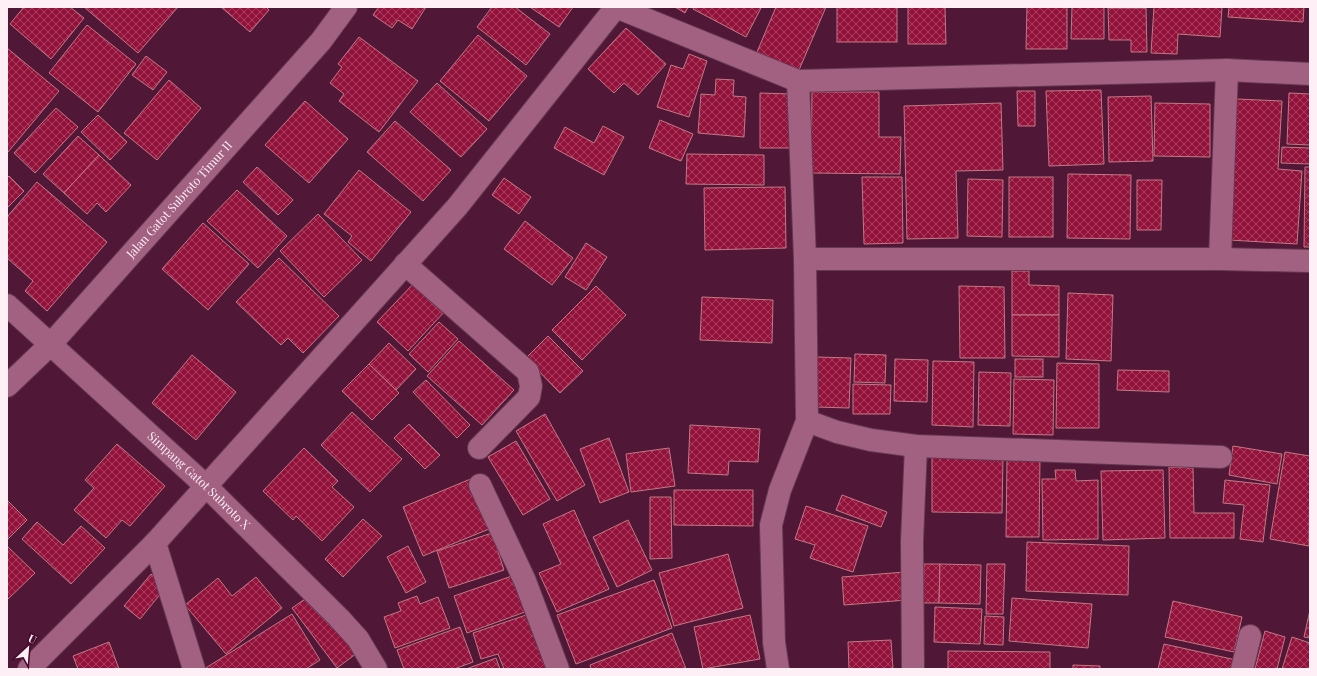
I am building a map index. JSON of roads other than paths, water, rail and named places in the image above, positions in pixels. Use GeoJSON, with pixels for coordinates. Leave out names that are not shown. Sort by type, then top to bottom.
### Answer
{"type":"FeatureCollection","features":[{"type":"Feature","properties":{"kind":"street","name":"Jalan Gatot Subroto Timur II"},"geometry":{"type":"LineString","coordinates":[[7,386],[51,344],[321,40],[346,7]]}},
{"type":"Feature","properties":{"kind":"street"},"geometry":{"type":"LineString","coordinates":[[29,669],[155,543],[458,207],[616,7],[798,81],[1227,70],[1310,74]]}},
{"type":"Feature","properties":{"kind":"street"},"geometry":{"type":"LineString","coordinates":[[1220,259],[1227,70]]}},
{"type":"Feature","properties":{"kind":"street"},"geometry":{"type":"LineString","coordinates":[[778,669],[774,642],[771,525],[780,490],[807,421],[805,259],[798,81]]}},
{"type":"Feature","properties":{"kind":"street"},"geometry":{"type":"LineString","coordinates":[[805,259],[1220,259],[1310,261]]}},
{"type":"Feature","properties":{"kind":"street"},"geometry":{"type":"LineString","coordinates":[[406,264],[528,372],[532,386],[529,397],[479,448]]}},
{"type":"Feature","properties":{"kind":"street","name":"Simpang Gatot Subroto X"},"geometry":{"type":"LineString","coordinates":[[7,305],[206,486],[339,618],[358,639],[376,669]]}},
{"type":"Feature","properties":{"kind":"street"},"geometry":{"type":"LineString","coordinates":[[807,421],[837,432],[871,440],[916,446],[1221,457]]}},
{"type":"Feature","properties":{"kind":"street"},"geometry":{"type":"LineString","coordinates":[[913,669],[912,541],[916,446]]}},
{"type":"Feature","properties":{"kind":"street"},"geometry":{"type":"LineString","coordinates":[[480,485],[525,581],[558,669]]}},
{"type":"Feature","properties":{"kind":"street"},"geometry":{"type":"LineString","coordinates":[[155,543],[194,669]]}},
{"type":"Feature","properties":{"kind":"street"},"geometry":{"type":"LineString","coordinates":[[1242,669],[1250,636]]}}]}
